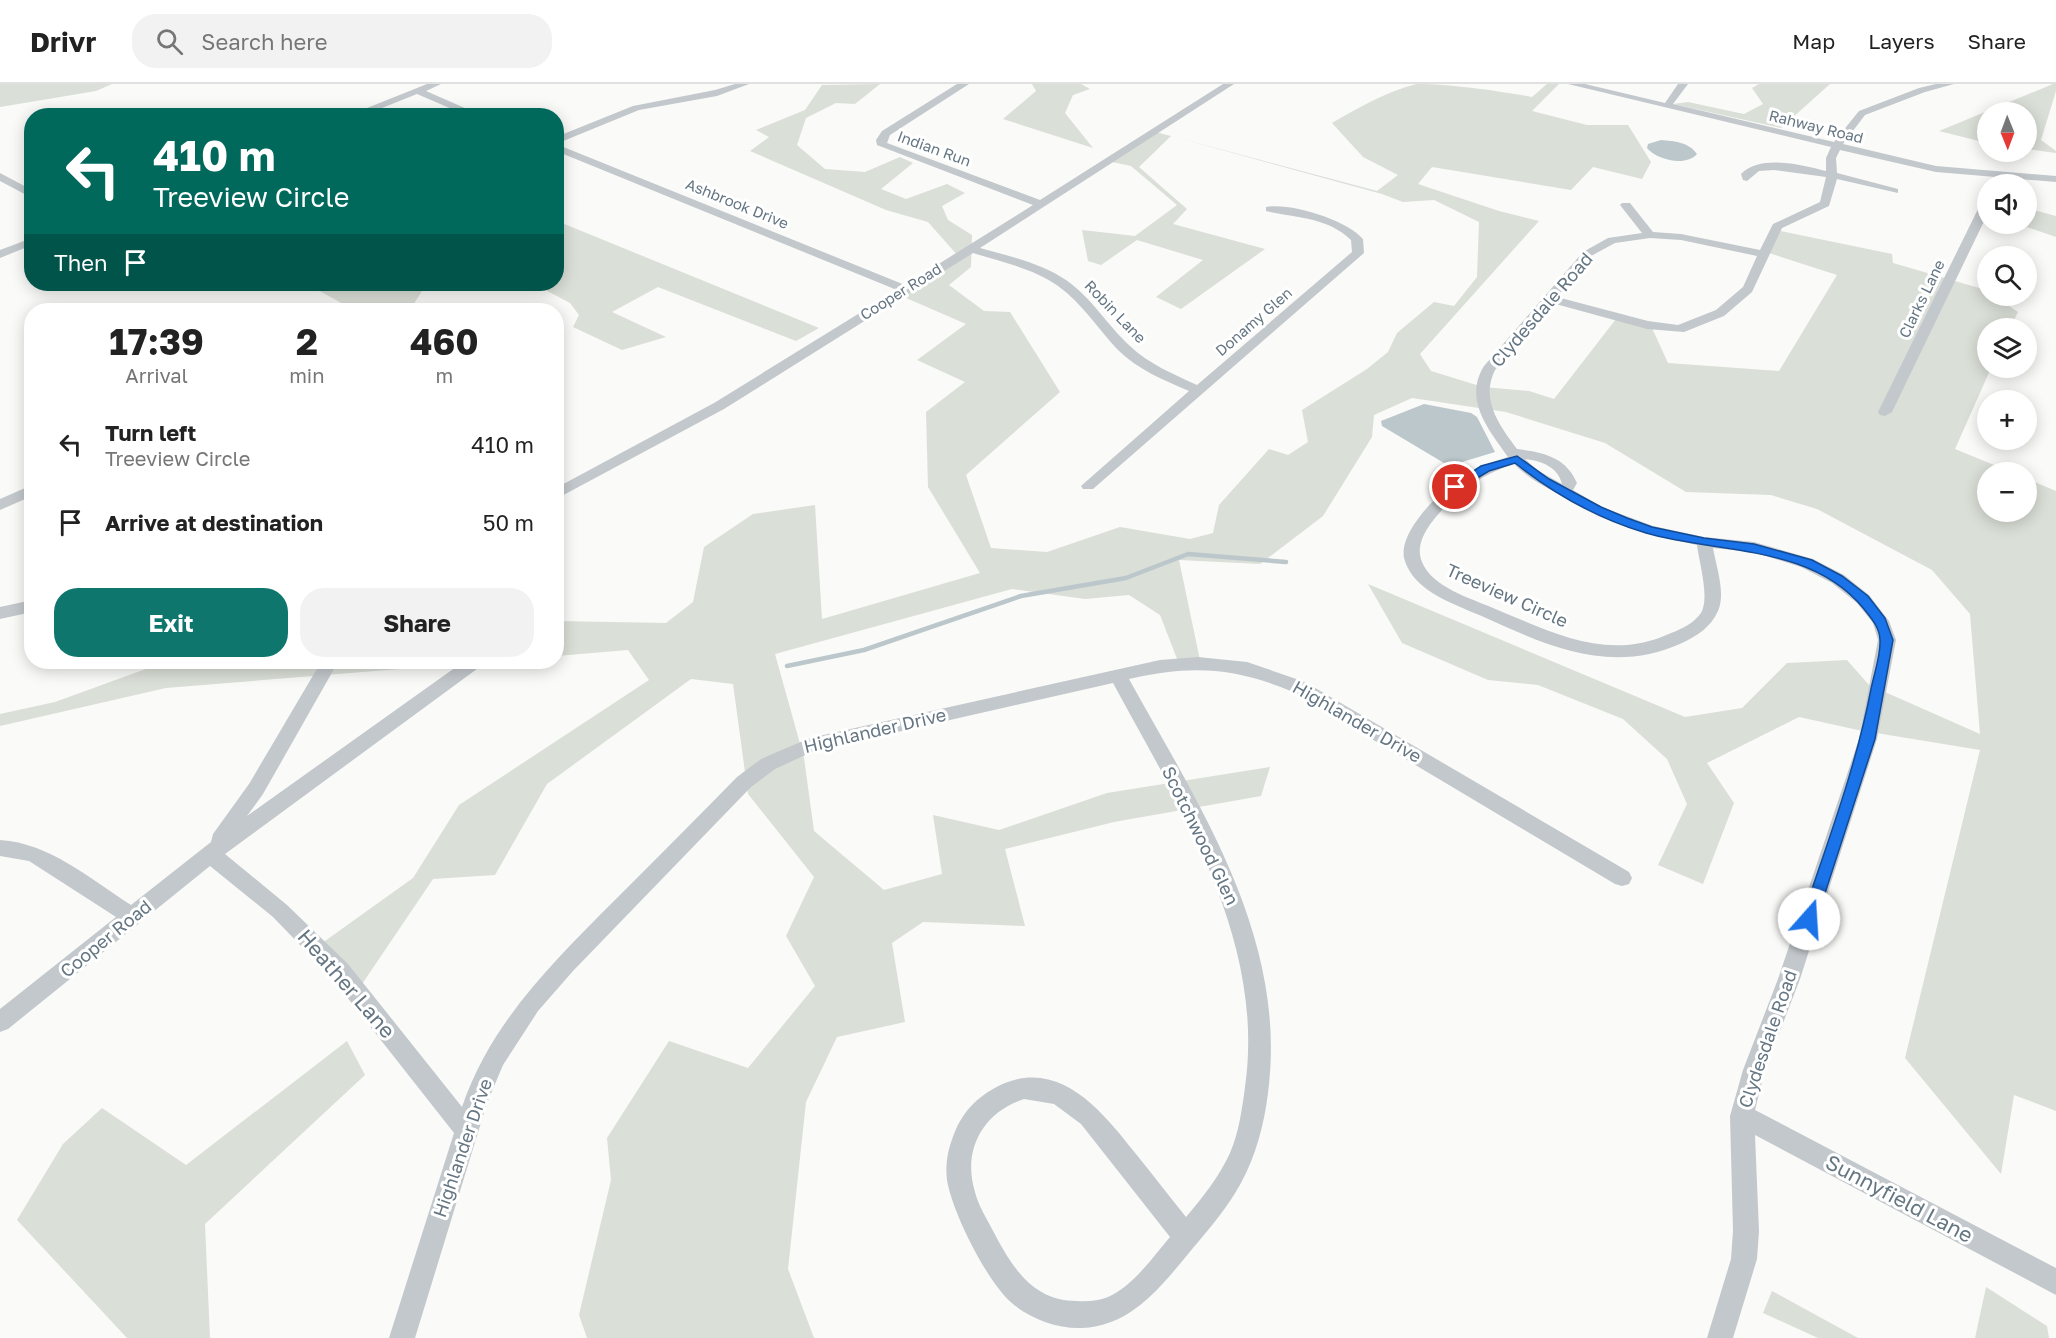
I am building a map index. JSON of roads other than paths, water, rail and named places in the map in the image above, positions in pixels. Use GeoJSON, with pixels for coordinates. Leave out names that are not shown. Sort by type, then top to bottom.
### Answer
{"type":"FeatureCollection","features":[{"type":"Feature","properties":{"kind":"street"},"geometry":{"type":"LineString","coordinates":[[373,108],[436,84]]}},
{"type":"Feature","properties":{"kind":"street"},"geometry":{"type":"LineString","coordinates":[[564,138],[636,108],[717,93],[744,84]]}},
{"type":"Feature","properties":{"kind":"street","name":"Indian Run"},"geometry":{"type":"LineString","coordinates":[[964,84],[886,133],[881,140],[882,145],[1041,204]]}},
{"type":"Feature","properties":{"kind":"street","name":"Cooper Road"},"geometry":{"type":"LineString","coordinates":[[564,491],[718,406],[971,249],[1229,84]]}},
{"type":"Feature","properties":{"kind":"street","name":"Rahway Road"},"geometry":{"type":"LineString","coordinates":[[1573,84],[1836,147],[1977,177]]}},
{"type":"Feature","properties":{"kind":"street"},"geometry":{"type":"LineString","coordinates":[[1667,106],[1683,84]]}},
{"type":"Feature","properties":{"kind":"street"},"geometry":{"type":"LineString","coordinates":[[1550,299],[1647,325],[1679,329],[1720,313],[1748,289],[1762,254],[1777,226],[1825,204],[1832,176],[1831,158],[1836,147],[1862,113],[1922,90],[1949,84]]}},
{"type":"Feature","properties":{"kind":"street"},"geometry":{"type":"LineString","coordinates":[[417,91],[458,108]]}},
{"type":"Feature","properties":{"kind":"street","name":"Ashbrook Drive"},"geometry":{"type":"LineString","coordinates":[[564,150],[905,289]]}},
{"type":"Feature","properties":{"kind":"street"},"geometry":{"type":"LineString","coordinates":[[1750,166],[1790,166],[1894,191]]}},
{"type":"Feature","properties":{"kind":"street"},"geometry":{"type":"LineString","coordinates":[[0,176],[24,190]]}},
{"type":"Feature","properties":{"kind":"street"},"geometry":{"type":"LineString","coordinates":[[2037,180],[2056,179]]}},
{"type":"Feature","properties":{"kind":"street"},"geometry":{"type":"LineString","coordinates":[[1626,205],[1650,234]]}},
{"type":"Feature","properties":{"kind":"street","name":"Donamy Glen"},"geometry":{"type":"LineString","coordinates":[[1088,486],[1354,258],[1359,250],[1357,239],[1342,227],[1323,220],[1270,209]]}},
{"type":"Feature","properties":{"kind":"street","name":"Clarks Lane"},"geometry":{"type":"LineString","coordinates":[[1885,412],[1977,224]]}},
{"type":"Feature","properties":{"kind":"street","name":"Clydesdale Road"},"geometry":{"type":"LineString","coordinates":[[1720,1338],[1744,1259],[1746,1232],[1742,1116],[1754,1070],[1793,968],[1868,739],[1887,640],[1881,621],[1863,599],[1838,579],[1807,562],[1754,548],[1704,542],[1649,530],[1597,510],[1532,473],[1515,456],[1487,416],[1483,381],[1489,369],[1507,346],[1587,254],[1612,240],[1650,234],[1681,237],[1762,254]]}},
{"type":"Feature","properties":{"kind":"street"},"geometry":{"type":"LineString","coordinates":[[0,254],[24,244]]}},
{"type":"Feature","properties":{"kind":"street","name":"Robin Lane"},"geometry":{"type":"LineString","coordinates":[[971,249],[1040,271],[1060,282],[1075,293],[1124,348],[1139,361],[1200,391]]}},
{"type":"Feature","properties":{"kind":"street","name":"Treeview Circle"},"geometry":{"type":"LineString","coordinates":[[1515,456],[1485,468],[1455,487],[1426,517],[1411,547],[1412,561],[1417,570],[1432,585],[1459,600],[1557,642],[1616,650],[1646,649],[1673,641],[1699,627],[1712,605],[1704,542]]}},
{"type":"Feature","properties":{"kind":"street"},"geometry":{"type":"LineString","coordinates":[[0,505],[24,493]]}},
{"type":"Feature","properties":{"kind":"street"},"geometry":{"type":"LineString","coordinates":[[0,613],[24,608]]}},
{"type":"Feature","properties":{"kind":"street","name":"Highlander Drive"},"geometry":{"type":"LineString","coordinates":[[402,1338],[475,1103],[495,1058],[530,1004],[565,964],[736,790],[768,764],[786,753],[810,745],[1160,666],[1195,661],[1234,663],[1265,672],[1299,687],[1622,878]]}},
{"type":"Feature","properties":{"kind":"street","name":"Cooper Road"},"geometry":{"type":"LineString","coordinates":[[210,854],[256,789],[325,669]]}},
{"type":"Feature","properties":{"kind":"street","name":"Cooper Road"},"geometry":{"type":"LineString","coordinates":[[0,1022],[210,854],[465,669]]}},
{"type":"Feature","properties":{"kind":"street","name":"Scotchwood Glen"},"geometry":{"type":"LineString","coordinates":[[1118,675],[1207,842],[1231,896],[1247,947],[1263,1042],[1261,1071],[1249,1132],[1237,1166],[1223,1190],[1186,1237],[1140,1288],[1112,1309],[1070,1315],[1051,1312],[1032,1302],[1011,1285],[996,1263],[964,1199],[959,1175],[959,1155],[970,1125],[979,1112],[1005,1093],[1024,1088],[1058,1093],[1084,1110],[1098,1125],[1186,1237]]}},
{"type":"Feature","properties":{"kind":"street"},"geometry":{"type":"LineString","coordinates":[[256,789],[291,797]]}},
{"type":"Feature","properties":{"kind":"street"},"geometry":{"type":"LineString","coordinates":[[0,848],[35,854],[133,917]]}},
{"type":"Feature","properties":{"kind":"street","name":"Heather Lane"},"geometry":{"type":"LineString","coordinates":[[210,854],[280,911],[340,971],[466,1130]]}},
{"type":"Feature","properties":{"kind":"street","name":"Sunnyfield Lane"},"geometry":{"type":"LineString","coordinates":[[1742,1116],[2056,1281]]}},
{"type":"Feature","properties":{"kind":"waterway"},"geometry":{"type":"LineString","coordinates":[[787,666],[864,650],[1021,596],[1126,578],[1188,554],[1286,562]]}}]}
